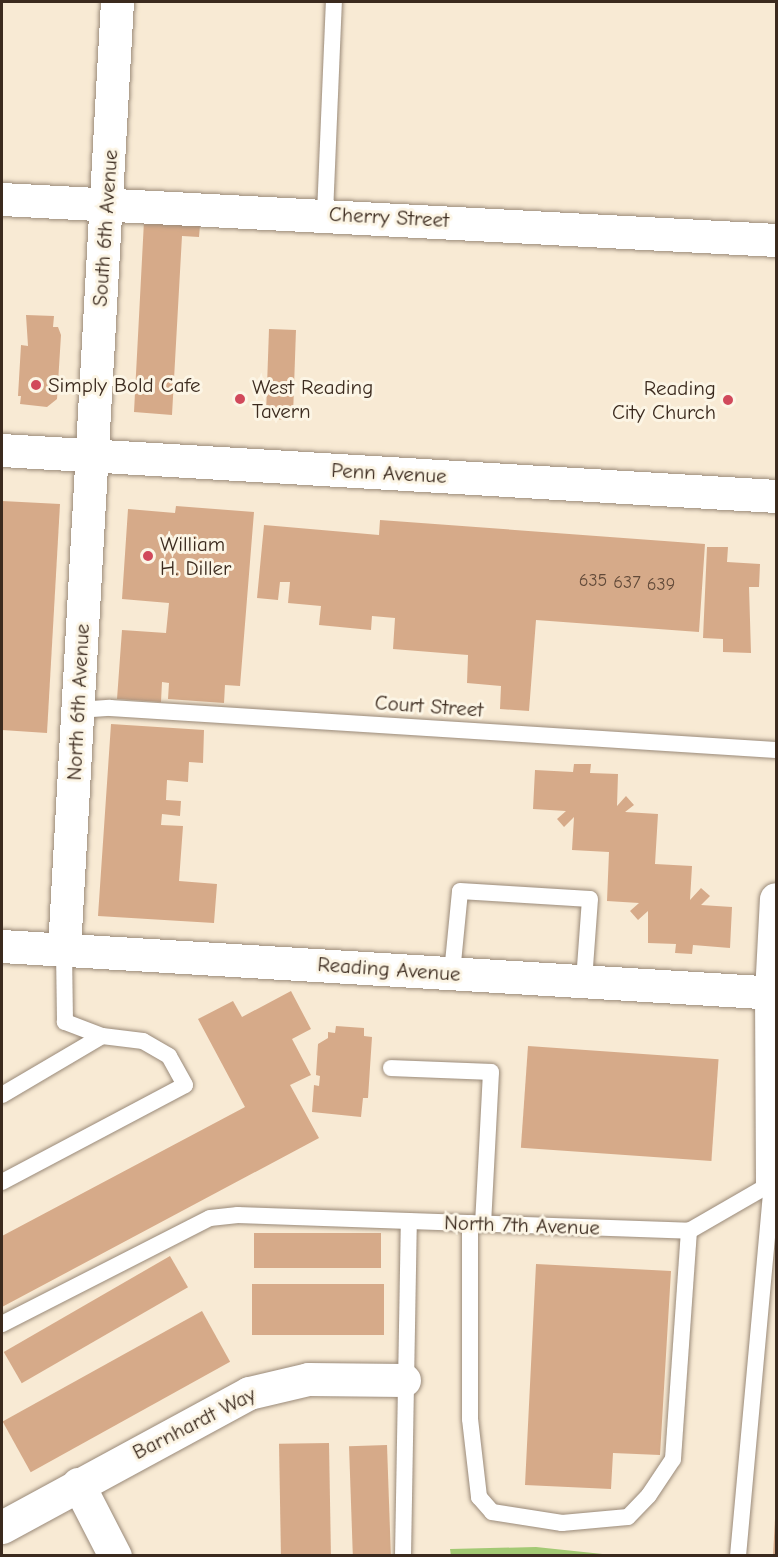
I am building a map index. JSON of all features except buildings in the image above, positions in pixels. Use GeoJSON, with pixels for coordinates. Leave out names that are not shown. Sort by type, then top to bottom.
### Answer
{"type":"FeatureCollection","features":[{"type":"Feature","properties":{"kind":"street","name":"South 6th Avenue"},"geometry":{"type":"LineString","coordinates":[[91,455],[117,2]]}},
{"type":"Feature","properties":{"kind":"street","name":"Cherry Street"},"geometry":{"type":"LineString","coordinates":[[2,199],[325,214],[777,240]]}},
{"type":"Feature","properties":{"kind":"street","name":"Penn Avenue"},"geometry":{"type":"LineString","coordinates":[[2,450],[777,496]]}},
{"type":"Feature","properties":{"kind":"street","name":"North 6th Avenue"},"geometry":{"type":"LineString","coordinates":[[64,949],[91,455]]}},
{"type":"Feature","properties":{"kind":"street"},"geometry":{"type":"LineString","coordinates":[[774,1185],[774,993],[777,899]]}},
{"type":"Feature","properties":{"kind":"street","name":"Reading Avenue"},"geometry":{"type":"LineString","coordinates":[[2,946],[774,993]]}},
{"type":"Feature","properties":{"kind":"street","name":"Barnhardt Way"},"geometry":{"type":"LineString","coordinates":[[2,1527],[219,1406],[279,1383],[308,1379],[404,1380]]}},
{"type":"Feature","properties":{"kind":"street"},"geometry":{"type":"LineString","coordinates":[[78,1484],[115,1556]]}},
{"type":"Feature","properties":{"kind":"lane"},"geometry":{"type":"LineString","coordinates":[[325,214],[334,2]]}},
{"type":"Feature","properties":{"kind":"lane","name":"Court Street"},"geometry":{"type":"LineString","coordinates":[[78,710],[110,708],[777,750]]}},
{"type":"Feature","properties":{"kind":"lane"},"geometry":{"type":"LineString","coordinates":[[452,973],[460,891],[590,899],[585,981]]}},
{"type":"Feature","properties":{"kind":"lane"},"geometry":{"type":"LineString","coordinates":[[2,1182],[185,1085],[169,1056],[143,1041],[102,1036],[65,1022],[64,949]]}},
{"type":"Feature","properties":{"kind":"lane"},"geometry":{"type":"LineString","coordinates":[[2,1095],[102,1036]]}},
{"type":"Feature","properties":{"kind":"lane"},"geometry":{"type":"LineString","coordinates":[[391,1068],[491,1072],[476,1223],[470,1419],[479,1497],[492,1512],[562,1523],[627,1517],[649,1496],[673,1459],[689,1231],[774,1185]]}},
{"type":"Feature","properties":{"kind":"lane"},"geometry":{"type":"LineString","coordinates":[[738,1556],[774,1185]]}},
{"type":"Feature","properties":{"kind":"lane","name":"North 7th Avenue"},"geometry":{"type":"LineString","coordinates":[[2,1324],[210,1218],[238,1215],[689,1231]]}},
{"type":"Feature","properties":{"kind":"lane"},"geometry":{"type":"LineString","coordinates":[[403,1556],[404,1380],[409,1221]]}},
{"type":"Feature","properties":{"kind":"green space"},"geometry":{"type":"Polygon","coordinates":[[[536,1547],[612,1555],[451,1556],[450,1549],[536,1547]]]}},
{"type":"Feature","properties":{"kind":"place","name":"Simply Bold Cafe"},"geometry":{"type":"Point","coordinates":[36,385]}},
{"type":"Feature","properties":{"kind":"place","name":"West Reading Tavern"},"geometry":{"type":"Point","coordinates":[240,399]}},
{"type":"Feature","properties":{"kind":"place","name":"Reading City Church"},"geometry":{"type":"Point","coordinates":[728,400]}},
{"type":"Feature","properties":{"kind":"place","name":"William H. Diller"},"geometry":{"type":"Point","coordinates":[148,556]}}]}
